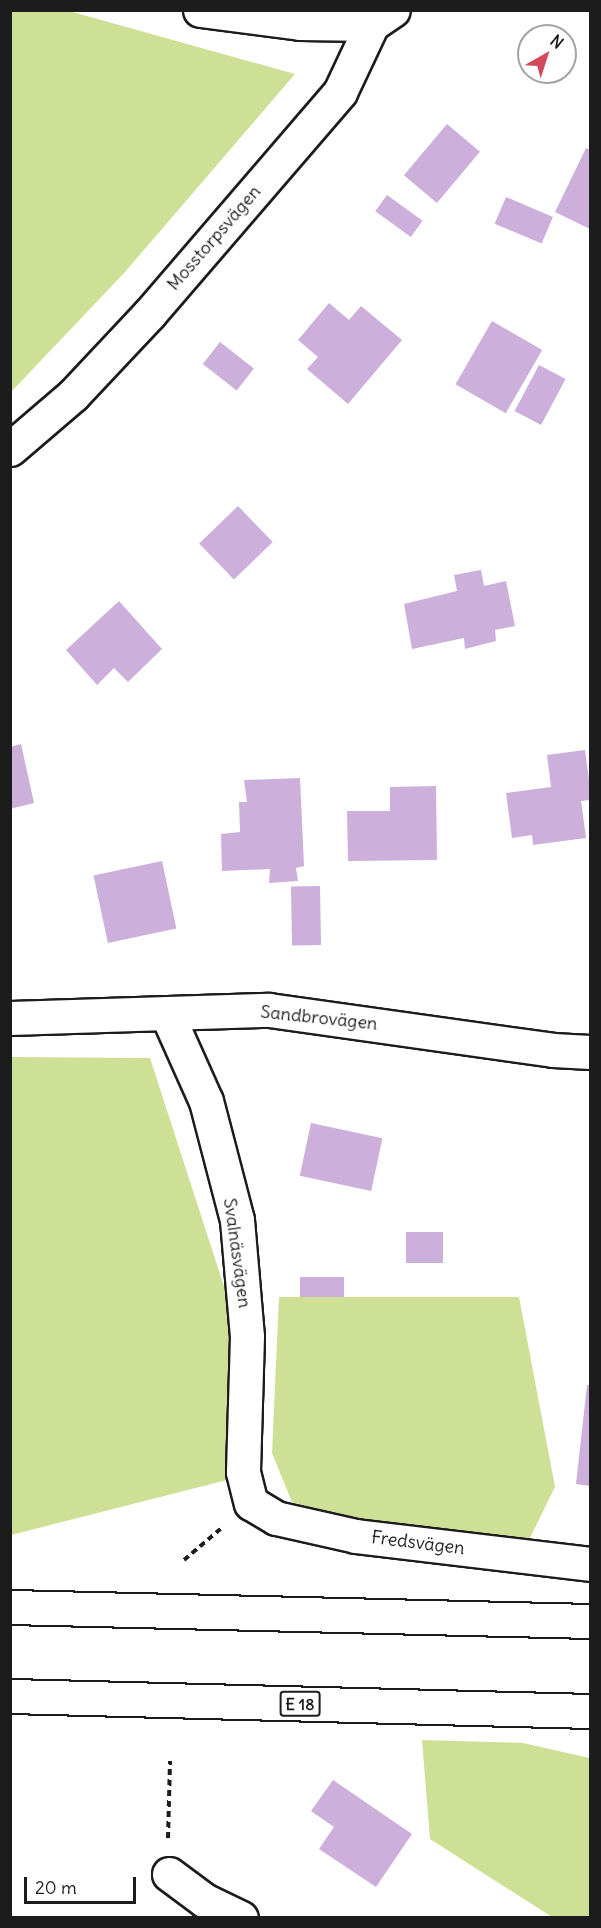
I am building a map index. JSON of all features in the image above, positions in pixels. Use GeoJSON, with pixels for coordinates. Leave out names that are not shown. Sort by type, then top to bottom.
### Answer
{"type":"FeatureCollection","features":[{"type":"Feature","properties":{"kind":"main road"},"geometry":{"type":"LineString","coordinates":[[200,10],[300,23],[382,17]]}},
{"type":"Feature","properties":{"kind":"main road","name":"Mosstorpsvägen"},"geometry":{"type":"LineString","coordinates":[[10,449],[73,395],[150,313],[340,92],[382,17]]}},
{"type":"Feature","properties":{"kind":"main road","name":"Sandbrovägen"},"geometry":{"type":"LineString","coordinates":[[10,1018],[269,1011],[553,1050],[591,1052]]}},
{"type":"Feature","properties":{"kind":"main road","name":"Svalnäsvägen"},"geometry":{"type":"LineString","coordinates":[[167,1014],[206,1101],[237,1220],[247,1336],[243,1472],[251,1503]]}},
{"type":"Feature","properties":{"kind":"main road","name":"Fredsvägen"},"geometry":{"type":"LineString","coordinates":[[251,1503],[276,1518],[356,1536],[591,1564]]}},
{"type":"Feature","properties":{"kind":"main road"},"geometry":{"type":"LineString","coordinates":[[10,1606],[591,1621]]}},
{"type":"Feature","properties":{"kind":"main road","name":"E 18"},"geometry":{"type":"LineString","coordinates":[[10,1696],[591,1711]]}},
{"type":"Feature","properties":{"kind":"main road"},"geometry":{"type":"LineString","coordinates":[[169,1875],[204,1900],[241,1917]]}},
{"type":"Feature","properties":{"kind":"path"},"geometry":{"type":"LineString","coordinates":[[184,1560],[251,1503]]}},
{"type":"Feature","properties":{"kind":"path"},"geometry":{"type":"LineString","coordinates":[[167,1801],[170,1761]]}},
{"type":"Feature","properties":{"kind":"green space"},"geometry":{"type":"Polygon","coordinates":[[[11,10],[69,11],[295,74],[125,272],[11,392],[11,10]]]}},
{"type":"Feature","properties":{"kind":"green space"},"geometry":{"type":"Polygon","coordinates":[[[11,1057],[150,1058],[229,1302],[231,1479],[11,1535],[11,1057]]]}},
{"type":"Feature","properties":{"kind":"green space"},"geometry":{"type":"Polygon","coordinates":[[[279,1297],[519,1297],[555,1487],[524,1550],[445,1544],[292,1502],[272,1453],[279,1297]]]}},
{"type":"Feature","properties":{"kind":"green space"},"geometry":{"type":"Polygon","coordinates":[[[422,1740],[523,1743],[590,1758],[590,1917],[552,1917],[430,1839],[422,1740]]]}},
{"type":"Feature","properties":{"kind":"building"},"geometry":{"type":"Polygon","coordinates":[[[447,124],[480,152],[437,203],[404,175],[447,124]]]}},
{"type":"Feature","properties":{"kind":"building"},"geometry":{"type":"Polygon","coordinates":[[[586,148],[590,150],[590,229],[555,212],[586,148]]]}},
{"type":"Feature","properties":{"kind":"building"},"geometry":{"type":"Polygon","coordinates":[[[387,195],[423,221],[411,237],[375,211],[387,195]]]}},
{"type":"Feature","properties":{"kind":"building"},"geometry":{"type":"Polygon","coordinates":[[[506,197],[553,217],[542,244],[495,224],[506,197]]]}},
{"type":"Feature","properties":{"kind":"building"},"geometry":{"type":"Polygon","coordinates":[[[329,303],[349,320],[361,306],[402,340],[348,404],[307,369],[318,357],[298,340],[329,303]]]}},
{"type":"Feature","properties":{"kind":"building"},"geometry":{"type":"Polygon","coordinates":[[[492,321],[542,350],[506,413],[456,384],[492,321]]]}},
{"type":"Feature","properties":{"kind":"building"},"geometry":{"type":"Polygon","coordinates":[[[220,342],[254,368],[237,391],[203,364],[220,342]]]}},
{"type":"Feature","properties":{"kind":"building"},"geometry":{"type":"Polygon","coordinates":[[[539,365],[565,379],[541,425],[515,411],[539,365]]]}},
{"type":"Feature","properties":{"kind":"building"},"geometry":{"type":"Polygon","coordinates":[[[238,506],[273,542],[234,579],[199,544],[238,506]]]}},
{"type":"Feature","properties":{"kind":"building"},"geometry":{"type":"Polygon","coordinates":[[[481,570],[484,586],[506,581],[515,626],[495,630],[496,641],[465,649],[464,638],[412,649],[404,604],[457,591],[454,575],[481,570]]]}},
{"type":"Feature","properties":{"kind":"building"},"geometry":{"type":"Polygon","coordinates":[[[119,601],[162,649],[128,682],[114,668],[97,685],[66,650],[119,601]]]}},
{"type":"Feature","properties":{"kind":"building"},"geometry":{"type":"Polygon","coordinates":[[[21,744],[34,803],[10,809],[10,747],[21,744]]]}},
{"type":"Feature","properties":{"kind":"building"},"geometry":{"type":"Polygon","coordinates":[[[585,750],[590,800],[581,801],[586,838],[533,845],[532,835],[512,838],[506,793],[551,787],[547,755],[585,750]]]}},
{"type":"Feature","properties":{"kind":"building"},"geometry":{"type":"Polygon","coordinates":[[[300,778],[304,866],[296,868],[298,881],[269,883],[270,869],[222,871],[221,834],[240,832],[239,802],[247,802],[244,780],[300,778]]]}},
{"type":"Feature","properties":{"kind":"building"},"geometry":{"type":"Polygon","coordinates":[[[436,786],[437,860],[348,861],[347,811],[390,811],[390,787],[436,786]]]}},
{"type":"Feature","properties":{"kind":"building"},"geometry":{"type":"Polygon","coordinates":[[[162,861],[176,928],[108,943],[94,876],[162,861]]]}},
{"type":"Feature","properties":{"kind":"building"},"geometry":{"type":"Polygon","coordinates":[[[320,886],[321,945],[292,945],[291,887],[320,886]]]}},
{"type":"Feature","properties":{"kind":"building"},"geometry":{"type":"Polygon","coordinates":[[[311,1123],[382,1138],[371,1191],[300,1176],[311,1123]]]}},
{"type":"Feature","properties":{"kind":"building"},"geometry":{"type":"Polygon","coordinates":[[[406,1232],[443,1232],[443,1263],[406,1263],[406,1232]]]}},
{"type":"Feature","properties":{"kind":"building"},"geometry":{"type":"Polygon","coordinates":[[[300,1277],[344,1277],[344,1297],[300,1297],[300,1277]]]}},
{"type":"Feature","properties":{"kind":"building"},"geometry":{"type":"Polygon","coordinates":[[[587,1385],[590,1385],[590,1486],[576,1484],[587,1385]]]}},
{"type":"Feature","properties":{"kind":"building"},"geometry":{"type":"Polygon","coordinates":[[[333,1780],[412,1834],[376,1887],[319,1849],[334,1827],[311,1811],[333,1780]]]}}]}
